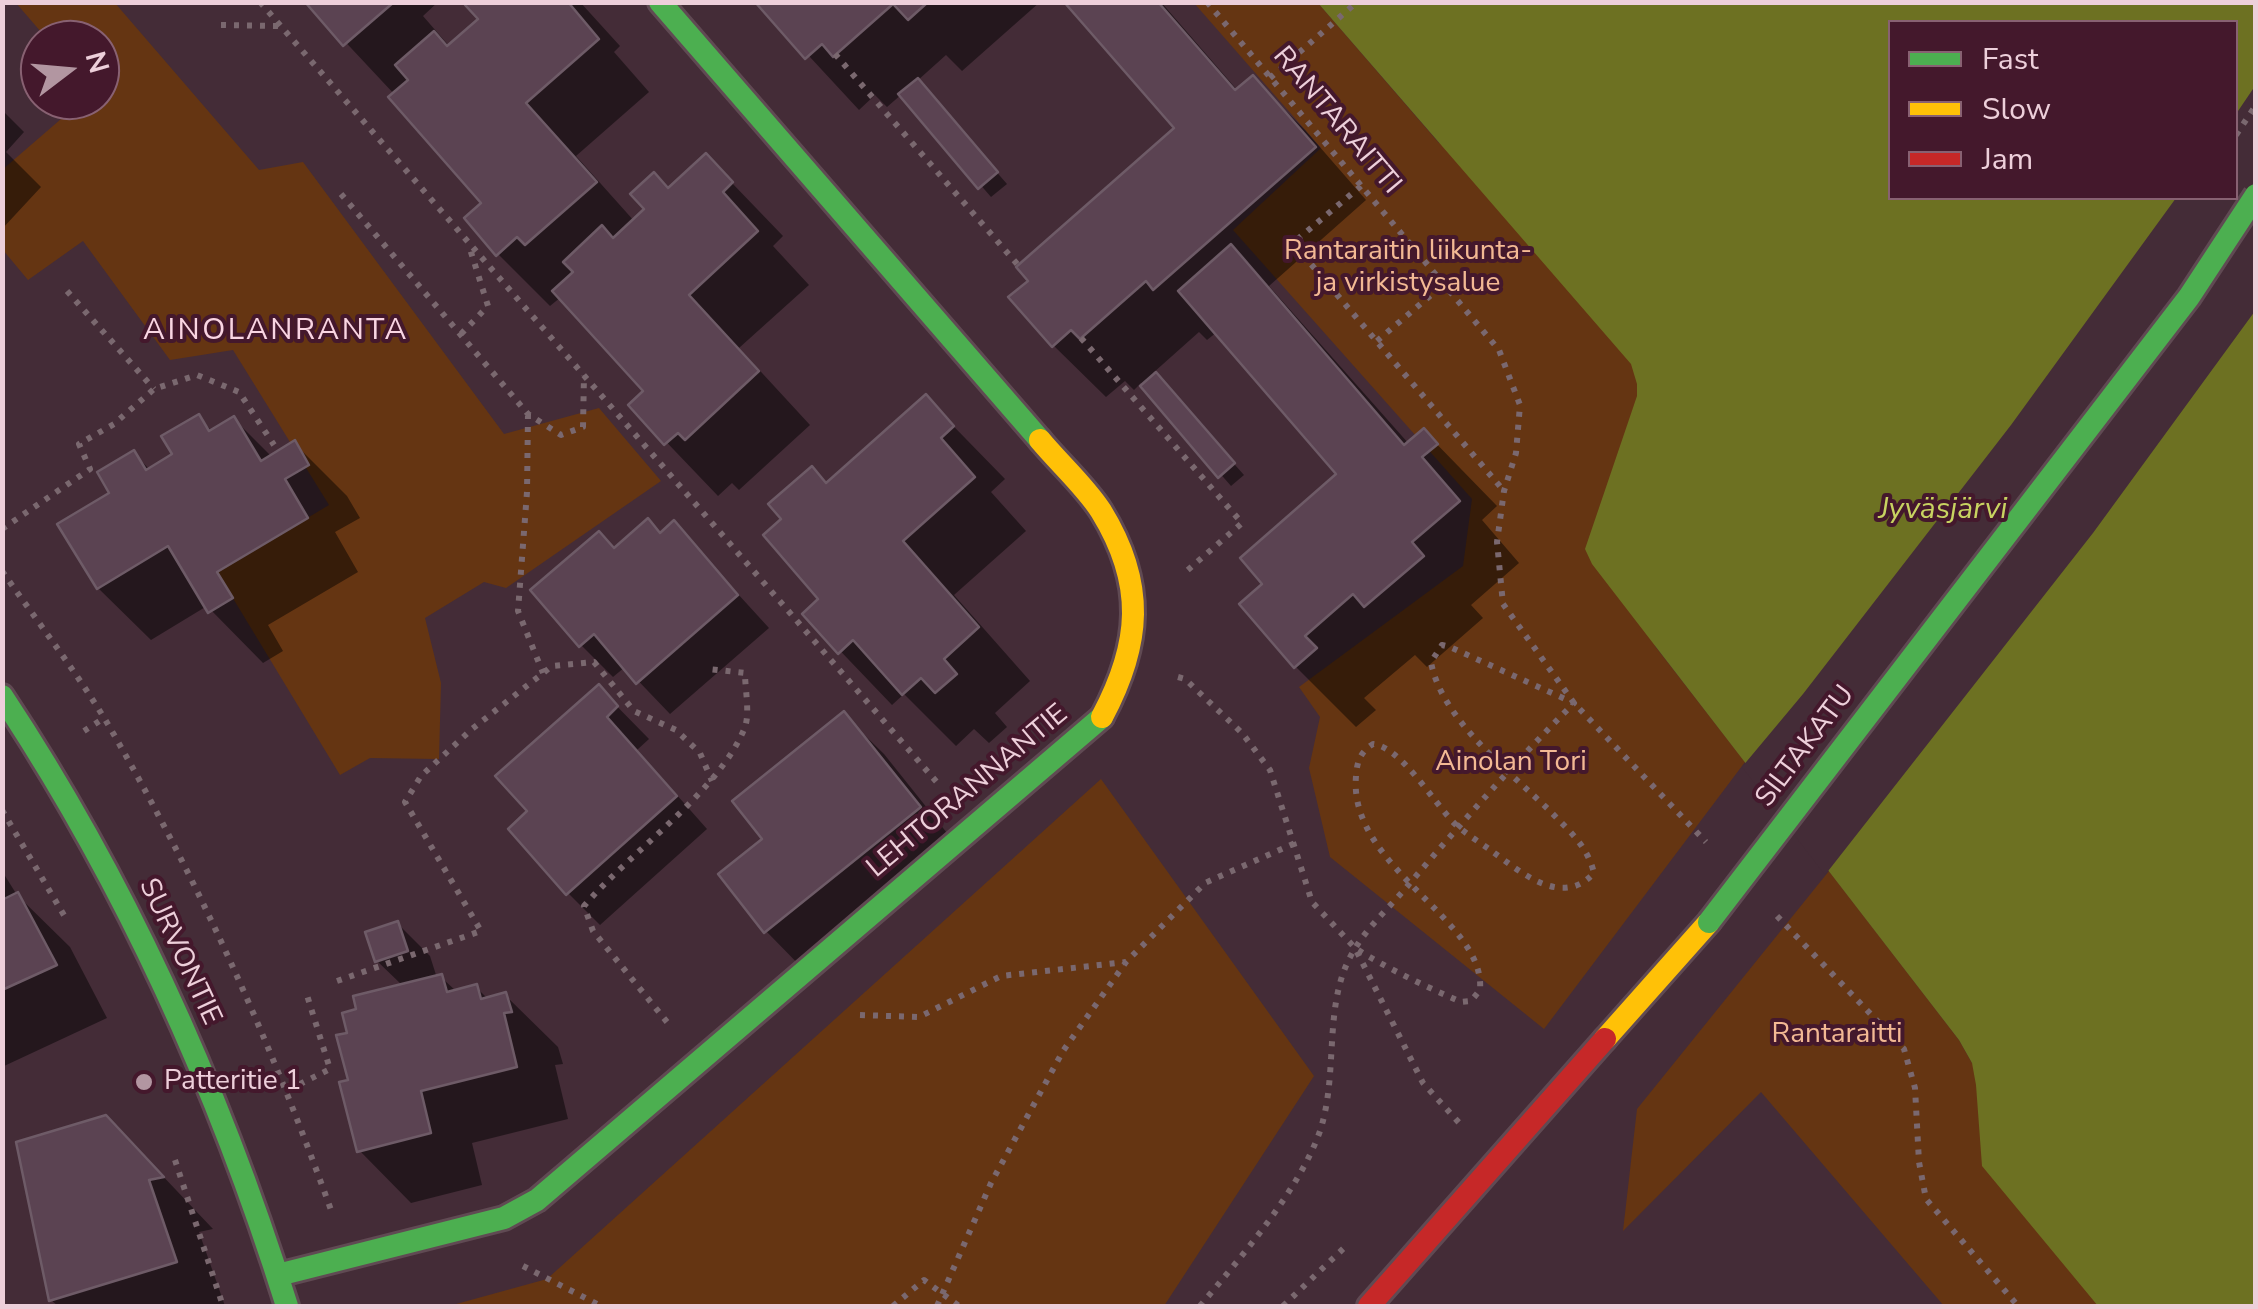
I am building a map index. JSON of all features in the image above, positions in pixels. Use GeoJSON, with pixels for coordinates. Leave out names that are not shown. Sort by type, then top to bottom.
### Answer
{"type":"FeatureCollection","features":[{"type":"Feature","properties":{"kind":"main road","name":"LEHTORANNANTIE"},"geometry":{"type":"LineString","coordinates":[[278,1275],[504,1218],[537,1200],[1101,718],[1118,690],[1130,654],[1135,595],[1128,566],[1100,510],[660,2]]}},
{"type":"Feature","properties":{"kind":"main road","name":"SILTAKATU"},"geometry":{"type":"LineString","coordinates":[[1369,1306],[1709,922],[2188,297],[2256,195]]}},
{"type":"Feature","properties":{"kind":"main road","name":"SURVONTIE"},"geometry":{"type":"LineString","coordinates":[[2,696],[43,756],[130,913],[231,1144],[287,1306]]}},
{"type":"Feature","properties":{"kind":"path"},"geometry":{"type":"LineString","coordinates":[[260,2],[943,789]]}},
{"type":"Feature","properties":{"kind":"path","name":"RANTARAITTI"},"geometry":{"type":"LineString","coordinates":[[1207,2],[1499,350],[1520,405],[1516,453],[1504,491],[1497,542],[1502,604],[1574,703],[1711,848]]}},
{"type":"Feature","properties":{"kind":"path"},"geometry":{"type":"LineString","coordinates":[[1270,78],[1356,2]]}},
{"type":"Feature","properties":{"kind":"path"},"geometry":{"type":"LineString","coordinates":[[221,25],[280,26]]}},
{"type":"Feature","properties":{"kind":"path"},"geometry":{"type":"LineString","coordinates":[[835,54],[1018,265]]}},
{"type":"Feature","properties":{"kind":"path"},"geometry":{"type":"LineString","coordinates":[[2238,132],[2256,105]]}},
{"type":"Feature","properties":{"kind":"path"},"geometry":{"type":"LineString","coordinates":[[1361,186],[1292,244],[1504,491]]}},
{"type":"Feature","properties":{"kind":"path"},"geometry":{"type":"LineString","coordinates":[[341,194],[528,414],[562,435],[582,427],[584,376]]}},
{"type":"Feature","properties":{"kind":"path"},"geometry":{"type":"LineString","coordinates":[[460,334],[488,306],[468,242]]}},
{"type":"Feature","properties":{"kind":"path"},"geometry":{"type":"LineString","coordinates":[[1377,342],[1444,284]]}},
{"type":"Feature","properties":{"kind":"path"},"geometry":{"type":"LineString","coordinates":[[66,291],[154,390]]}},
{"type":"Feature","properties":{"kind":"path"},"geometry":{"type":"LineString","coordinates":[[1081,338],[1242,523],[1172,584]]}},
{"type":"Feature","properties":{"kind":"path"},"geometry":{"type":"LineString","coordinates":[[2,528],[90,469],[79,444],[114,424],[154,390],[196,375],[239,392],[274,445]]}},
{"type":"Feature","properties":{"kind":"path"},"geometry":{"type":"LineString","coordinates":[[528,414],[518,611],[543,673]]}},
{"type":"Feature","properties":{"kind":"path"},"geometry":{"type":"LineString","coordinates":[[2,572],[104,718],[214,921],[288,1090],[348,1258]]}},
{"type":"Feature","properties":{"kind":"path"},"geometry":{"type":"LineString","coordinates":[[1200,1306],[1241,1258],[1290,1188],[1319,1132],[1333,1069],[1334,1001],[1355,948],[1411,882],[1457,825],[1508,770],[1574,703],[1450,647],[1442,646],[1436,651],[1431,662],[1442,695],[1472,734],[1508,770],[1584,846],[1594,873],[1584,884],[1570,889],[1537,884],[1457,825],[1394,753],[1380,744],[1365,748],[1358,759],[1358,805],[1380,850],[1411,882],[1478,964],[1480,990],[1471,1000],[1461,1002],[1387,968],[1355,948]]}},
{"type":"Feature","properties":{"kind":"path"},"geometry":{"type":"LineString","coordinates":[[336,982],[481,931],[405,802],[420,776],[552,666],[594,662],[634,711],[676,730],[700,753],[712,781]]}},
{"type":"Feature","properties":{"kind":"path"},"geometry":{"type":"LineString","coordinates":[[677,1035],[593,931],[584,906],[604,882],[712,781],[746,725],[745,673],[709,669]]}},
{"type":"Feature","properties":{"kind":"path"},"geometry":{"type":"LineString","coordinates":[[2,810],[70,926]]}},
{"type":"Feature","properties":{"kind":"path"},"geometry":{"type":"LineString","coordinates":[[937,1306],[991,1184],[1063,1051],[1126,962],[1204,884],[1295,843]]}},
{"type":"Feature","properties":{"kind":"path"},"geometry":{"type":"LineString","coordinates":[[1766,905],[1904,1049],[1915,1088],[1926,1199],[2018,1306]]}},
{"type":"Feature","properties":{"kind":"path"},"geometry":{"type":"LineString","coordinates":[[860,1015],[918,1017],[1001,976],[1126,962]]}},
{"type":"Feature","properties":{"kind":"path"},"geometry":{"type":"LineString","coordinates":[[288,1090],[330,1068],[306,992]]}},
{"type":"Feature","properties":{"kind":"path"},"geometry":{"type":"LineString","coordinates":[[170,1144],[223,1306]]}},
{"type":"Feature","properties":{"kind":"path"},"geometry":{"type":"LineString","coordinates":[[518,1264],[602,1306]]}},
{"type":"Feature","properties":{"kind":"path"},"geometry":{"type":"LineString","coordinates":[[893,1306],[924,1280],[960,1306]]}},
{"type":"Feature","properties":{"kind":"green space"},"geometry":{"type":"Polygon","coordinates":[[[16,3],[115,3],[259,170],[303,162],[504,434],[599,408],[661,481],[506,588],[484,582],[425,618],[441,683],[439,759],[370,758],[340,775],[217,572],[329,505],[233,350],[170,360],[83,241],[28,280],[3,250],[2,170],[60,120],[120,120],[120,20],[31,20],[16,3]]]}},
{"type":"Feature","properties":{"kind":"green space"},"geometry":{"type":"Polygon","coordinates":[[[1194,3],[1318,3],[1439,143],[1531,69],[1674,331],[1655,646],[1745,762],[1544,1029],[1330,857],[1309,768],[1320,717],[1299,687],[1463,566],[1472,499],[1233,230],[1321,148],[1194,3]]]}},
{"type":"Feature","properties":{"kind":"green space"},"geometry":{"type":"Polygon","coordinates":[[[1101,779],[1314,1076],[1164,1306],[449,1306],[547,1279],[1101,779]]]}},
{"type":"Feature","properties":{"kind":"green space","name":"Rantaraitti"},"geometry":{"type":"Polygon","coordinates":[[[1829,871],[1959,1040],[1972,1063],[2255,1306],[1944,1306],[1761,1092],[1623,1231],[1637,1109],[1829,871]]]}},
{"type":"Feature","properties":{"kind":"water","name":"Jyväsjärvi"},"geometry":{"type":"Polygon","coordinates":[[[1318,3],[2255,3],[2255,1306],[2098,1306],[1982,1166],[1972,1063],[1959,1040],[1592,564],[1585,549],[1637,396],[1631,364],[1318,3]]]}},
{"type":"Feature","properties":{"kind":"pier"},"geometry":{"type":"Polygon","coordinates":[[[2255,86],[2255,311],[2093,533],[1825,875],[1742,767],[2011,425],[2175,200],[2238,200],[2238,111],[2255,86]]]}},
{"type":"Feature","properties":{"kind":"building"},"geometry":{"type":"Polygon","coordinates":[[[305,2],[394,2],[343,46],[305,2]]]}},
{"type":"Feature","properties":{"kind":"building"},"geometry":{"type":"Polygon","coordinates":[[[568,2],[599,39],[526,103],[597,182],[525,245],[517,237],[496,256],[464,218],[481,203],[388,97],[408,80],[395,65],[434,31],[447,46],[478,19],[465,5],[568,2]]]}},
{"type":"Feature","properties":{"kind":"building"},"geometry":{"type":"Polygon","coordinates":[[[755,2],[928,2],[908,20],[893,4],[833,57],[822,44],[805,59],[755,2]]]}},
{"type":"Feature","properties":{"kind":"building"},"geometry":{"type":"Polygon","coordinates":[[[1064,2],[1158,2],[1235,90],[1253,75],[1316,147],[1153,290],[1146,281],[1080,339],[1071,330],[1052,347],[1008,297],[1028,281],[1016,267],[1174,128],[1064,2]]]}},
{"type":"Feature","properties":{"kind":"building"},"geometry":{"type":"Polygon","coordinates":[[[918,78],[998,172],[978,189],[898,94],[918,78]]]}},
{"type":"Feature","properties":{"kind":"building"},"geometry":{"type":"Polygon","coordinates":[[[706,153],[733,182],[723,192],[758,231],[689,295],[759,371],[685,440],[678,433],[664,445],[628,405],[643,391],[552,291],[573,272],[563,262],[602,225],[613,238],[644,209],[630,194],[654,172],[668,188],[706,153]]]}},
{"type":"Feature","properties":{"kind":"building"},"geometry":{"type":"Polygon","coordinates":[[[1231,244],[1404,445],[1424,428],[1438,444],[1422,457],[1460,501],[1412,542],[1424,556],[1364,607],[1353,594],[1305,636],[1317,648],[1294,668],[1239,604],[1262,584],[1240,558],[1336,474],[1178,291],[1231,244]]]}},
{"type":"Feature","properties":{"kind":"building"},"geometry":{"type":"Polygon","coordinates":[[[1156,372],[1235,463],[1218,478],[1140,386],[1156,372]]]}},
{"type":"Feature","properties":{"kind":"building"},"geometry":{"type":"Polygon","coordinates":[[[926,394],[954,426],[941,438],[975,477],[903,541],[979,627],[944,659],[957,674],[935,693],[921,678],[902,695],[853,640],[838,654],[802,614],[818,599],[763,535],[781,519],[768,504],[812,466],[826,483],[926,394]]]}},
{"type":"Feature","properties":{"kind":"building"},"geometry":{"type":"Polygon","coordinates":[[[199,414],[209,431],[234,416],[261,461],[295,440],[309,465],[285,479],[308,518],[217,572],[233,598],[208,613],[168,546],[97,589],[57,524],[109,493],[97,472],[134,450],[146,470],[172,454],[161,436],[199,414]]]}},
{"type":"Feature","properties":{"kind":"building"},"geometry":{"type":"Polygon","coordinates":[[[648,518],[660,533],[674,520],[738,595],[636,684],[594,634],[579,647],[530,590],[599,531],[614,548],[648,518]]]}},
{"type":"Feature","properties":{"kind":"building"},"geometry":{"type":"Polygon","coordinates":[[[599,684],[618,706],[607,717],[677,796],[566,895],[508,829],[527,811],[495,776],[599,684]]]}},
{"type":"Feature","properties":{"kind":"building"},"geometry":{"type":"Polygon","coordinates":[[[844,711],[921,807],[764,933],[718,874],[762,839],[732,801],[844,711]]]}},
{"type":"Feature","properties":{"kind":"building"},"geometry":{"type":"Polygon","coordinates":[[[18,892],[57,965],[2,990],[2,900],[18,892]]]}},
{"type":"Feature","properties":{"kind":"building"},"geometry":{"type":"Polygon","coordinates":[[[398,921],[408,951],[375,962],[365,932],[398,921]]]}},
{"type":"Feature","properties":{"kind":"building"},"geometry":{"type":"Polygon","coordinates":[[[442,974],[447,992],[477,984],[481,999],[506,992],[512,1012],[504,1013],[517,1067],[421,1091],[431,1133],[357,1152],[339,1082],[348,1080],[336,1035],[347,1033],[342,1013],[356,1009],[353,996],[442,974]]]}},
{"type":"Feature","properties":{"kind":"building"},"geometry":{"type":"Polygon","coordinates":[[[106,1115],[164,1177],[149,1180],[177,1262],[49,1301],[16,1142],[106,1115]]]}},
{"type":"Feature","properties":{"kind":"traffic: fast"},"geometry":{"type":"LineString","coordinates":[[660,2],[1040,440]]}},
{"type":"Feature","properties":{"kind":"traffic: fast"},"geometry":{"type":"LineString","coordinates":[[1709,922],[2189,297],[2256,195]]}},
{"type":"Feature","properties":{"kind":"traffic: fast"},"geometry":{"type":"LineString","coordinates":[[2,696],[89,840],[166,991],[232,1147],[287,1306]]}},
{"type":"Feature","properties":{"kind":"traffic: fast"},"geometry":{"type":"LineString","coordinates":[[278,1275],[504,1218],[537,1200],[1102,717]]}},
{"type":"Feature","properties":{"kind":"traffic: slow"},"geometry":{"type":"LineString","coordinates":[[1040,440],[1101,511],[1126,564],[1133,614],[1131,639],[1125,664],[1102,717]]}},
{"type":"Feature","properties":{"kind":"traffic: slow"},"geometry":{"type":"LineString","coordinates":[[1605,1039],[1709,922]]}},
{"type":"Feature","properties":{"kind":"traffic: jam"},"geometry":{"type":"LineString","coordinates":[[1369,1306],[1605,1039]]}},
{"type":"Feature","properties":{"kind":"place","name":"Patteritie 1"},"geometry":{"type":"Point","coordinates":[144,1082]}},
{"type":"Feature","properties":{"kind":"district","name":"AINOLANRANTA"},"geometry":{"type":"Point","coordinates":[276,332]}},
{"type":"Feature","properties":{"kind":"park label","name":"Rantaraitin liikunta- ja virkistysalue"},"geometry":{"type":"Point","coordinates":[1408,268]}},
{"type":"Feature","properties":{"kind":"park label","name":"Ainolan Tori"},"geometry":{"type":"Point","coordinates":[1511,763]}}]}
